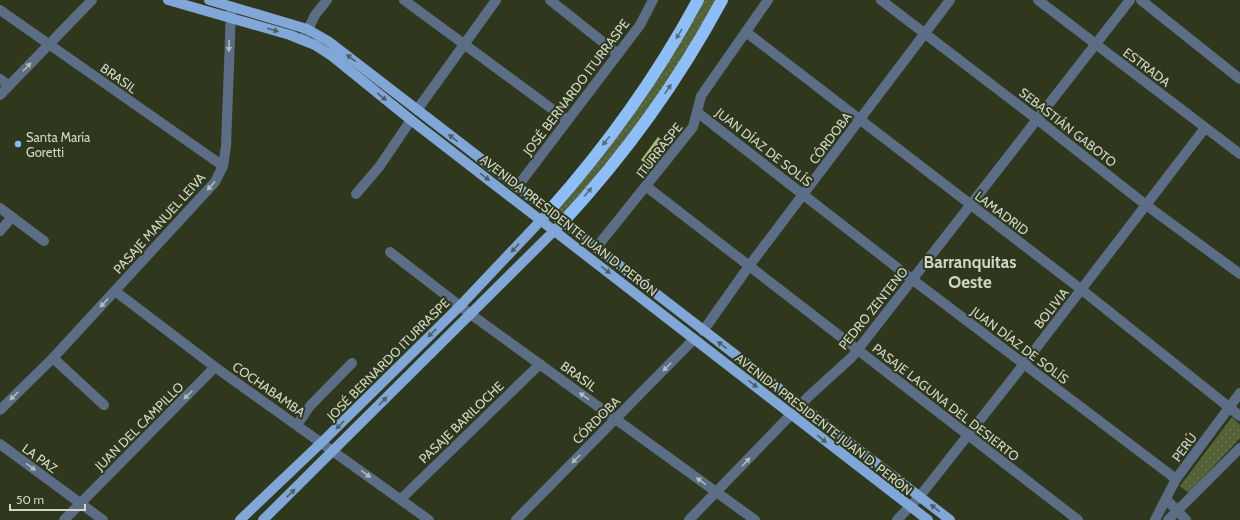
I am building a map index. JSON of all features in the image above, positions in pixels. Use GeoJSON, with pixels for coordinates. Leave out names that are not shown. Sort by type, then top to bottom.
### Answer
{"type":"FeatureCollection","features":[{"type":"Feature","properties":{"kind":"highway"},"geometry":{"type":"LineString","coordinates":[[545,215],[638,99],[664,60],[698,0]]}},
{"type":"Feature","properties":{"kind":"highway"},"geometry":{"type":"LineString","coordinates":[[559,226],[624,150],[653,111],[702,37],[722,0]]}},
{"type":"Feature","properties":{"kind":"main road","name":"AVENIDA PRESIDENTE JUAN D. PERÓN"},"geometry":{"type":"LineString","coordinates":[[168,0],[303,40],[332,56],[411,120],[545,215],[694,339],[928,520]]}},
{"type":"Feature","properties":{"kind":"main road","name":"AVENIDA PRESIDENTE JUAN D. PERÓN"},"geometry":{"type":"LineString","coordinates":[[209,0],[307,29],[341,50],[517,187],[545,215]]}},
{"type":"Feature","properties":{"kind":"main road","name":"JOSÉ BERNARDO ITURRASPE"},"geometry":{"type":"LineString","coordinates":[[240,520],[322,442],[460,306],[545,215]]}},
{"type":"Feature","properties":{"kind":"main road","name":"AVENIDA PRESIDENTE JUAN D. PERÓN"},"geometry":{"type":"LineString","coordinates":[[559,226],[596,248],[703,331],[801,404],[950,520]]}},
{"type":"Feature","properties":{"kind":"main road","name":"JOSÉ BERNARDO ITURRASPE"},"geometry":{"type":"LineString","coordinates":[[263,520],[334,451],[469,313],[559,226]]}},
{"type":"Feature","properties":{"kind":"street"},"geometry":{"type":"LineString","coordinates":[[0,95],[92,0]]}},
{"type":"Feature","properties":{"kind":"street"},"geometry":{"type":"LineString","coordinates":[[303,40],[307,29],[327,0]]}},
{"type":"Feature","properties":{"kind":"street"},"geometry":{"type":"LineString","coordinates":[[404,0],[567,120]]}},
{"type":"Feature","properties":{"kind":"street"},"geometry":{"type":"LineString","coordinates":[[417,110],[496,0]]}},
{"type":"Feature","properties":{"kind":"street"},"geometry":{"type":"LineString","coordinates":[[550,0],[618,54]]}},
{"type":"Feature","properties":{"kind":"street","name":"JOSÉ BERNARDO ITURRASPE"},"geometry":{"type":"LineString","coordinates":[[517,187],[640,25],[653,0]]}},
{"type":"Feature","properties":{"kind":"street","name":"ITURRASPE"},"geometry":{"type":"LineString","coordinates":[[596,248],[647,187],[693,127],[701,96],[768,0]]}},
{"type":"Feature","properties":{"kind":"street","name":"SEBASTIÁN GABOTO"},"geometry":{"type":"LineString","coordinates":[[880,0],[1038,120],[1146,205],[1240,274]]}},
{"type":"Feature","properties":{"kind":"street","name":"CÓRDOBA"},"geometry":{"type":"LineString","coordinates":[[703,331],[749,266],[950,0]]}},
{"type":"Feature","properties":{"kind":"street","name":"ESTRADA"},"geometry":{"type":"LineString","coordinates":[[1038,0],[1240,154]]}},
{"type":"Feature","properties":{"kind":"street","name":"PEDRO ZENTENO"},"geometry":{"type":"LineString","coordinates":[[689,520],[801,404],[858,350],[1038,120],[1129,0]]}},
{"type":"Feature","properties":{"kind":"street"},"geometry":{"type":"LineString","coordinates":[[1141,0],[1240,79]]}},
{"type":"Feature","properties":{"kind":"street","name":"PASAJE MANUEL LEIVA"},"geometry":{"type":"LineString","coordinates":[[0,410],[53,358],[215,182],[223,166],[226,146],[230,18],[232,7]]}},
{"type":"Feature","properties":{"kind":"street","name":"BRASIL"},"geometry":{"type":"LineString","coordinates":[[0,10],[223,166]]}},
{"type":"Feature","properties":{"kind":"street","name":"LAMADRID"},"geometry":{"type":"LineString","coordinates":[[746,32],[970,206],[1082,290],[1230,406],[1240,416]]}},
{"type":"Feature","properties":{"kind":"street"},"geometry":{"type":"LineString","coordinates":[[0,79],[9,86]]}},
{"type":"Feature","properties":{"kind":"street","name":"JUAN DÍAZ DE SOLÍS"},"geometry":{"type":"LineString","coordinates":[[697,112],[913,280],[1176,479]]}},
{"type":"Feature","properties":{"kind":"street"},"geometry":{"type":"LineString","coordinates":[[356,194],[379,167],[411,120]]}},
{"type":"Feature","properties":{"kind":"street","name":"BOLIVIA"},"geometry":{"type":"LineString","coordinates":[[897,520],[920,496],[1024,364],[1205,128]]}},
{"type":"Feature","properties":{"kind":"street","name":"PASAJE LAGUNA DEL DESIERTO"},"geometry":{"type":"LineString","coordinates":[[647,187],[967,436],[1078,520]]}},
{"type":"Feature","properties":{"kind":"street"},"geometry":{"type":"LineString","coordinates":[[0,208],[44,241]]}},
{"type":"Feature","properties":{"kind":"street"},"geometry":{"type":"LineString","coordinates":[[0,231],[12,217]]}},
{"type":"Feature","properties":{"kind":"street","name":"BRASIL"},"geometry":{"type":"LineString","coordinates":[[390,252],[469,313],[755,520]]}},
{"type":"Feature","properties":{"kind":"street","name":"COCHABAMBA"},"geometry":{"type":"LineString","coordinates":[[115,291],[215,367],[322,442],[429,520]]}},
{"type":"Feature","properties":{"kind":"street","name":"CÓRDOBA"},"geometry":{"type":"LineString","coordinates":[[516,520],[694,339]]}},
{"type":"Feature","properties":{"kind":"street"},"geometry":{"type":"LineString","coordinates":[[53,358],[104,405]]}},
{"type":"Feature","properties":{"kind":"street"},"geometry":{"type":"LineString","coordinates":[[297,425],[310,406],[352,364]]}},
{"type":"Feature","properties":{"kind":"street","name":"PASAJE BARILOCHE"},"geometry":{"type":"LineString","coordinates":[[401,499],[540,364]]}},
{"type":"Feature","properties":{"kind":"street","name":"JUAN DEL CAMPILLO"},"geometry":{"type":"LineString","coordinates":[[64,520],[215,367]]}},
{"type":"Feature","properties":{"kind":"street","name":"PERÚ"},"geometry":{"type":"LineString","coordinates":[[1155,520],[1176,479],[1240,393]]}},
{"type":"Feature","properties":{"kind":"street","name":"LA PAZ"},"geometry":{"type":"LineString","coordinates":[[0,444],[103,520]]}},
{"type":"Feature","properties":{"kind":"street"},"geometry":{"type":"LineString","coordinates":[[1168,520],[1240,448]]}},
{"type":"Feature","properties":{"kind":"street"},"geometry":{"type":"LineString","coordinates":[[1166,499],[1186,520]]}},
{"type":"Feature","properties":{"kind":"green space"},"geometry":{"type":"Polygon","coordinates":[[[698,0],[722,0],[678,76],[563,222],[549,211],[609,138],[698,0]]]}},
{"type":"Feature","properties":{"kind":"green space"},"geometry":{"type":"Polygon","coordinates":[[[1232,417],[1240,425],[1240,438],[1189,493],[1180,486],[1232,417]]]}},
{"type":"Feature","properties":{"kind":"building"},"geometry":{"type":"Polygon","coordinates":[[[658,137],[663,141],[665,138],[670,142],[648,172],[644,169],[647,165],[641,160],[658,137]]]}},
{"type":"Feature","properties":{"kind":"place","name":"Santa María Goretti"},"geometry":{"type":"Point","coordinates":[18,144]}},
{"type":"Feature","properties":{"kind":"district","name":"Barranquitas Oeste"},"geometry":{"type":"Point","coordinates":[970,272]}}]}
